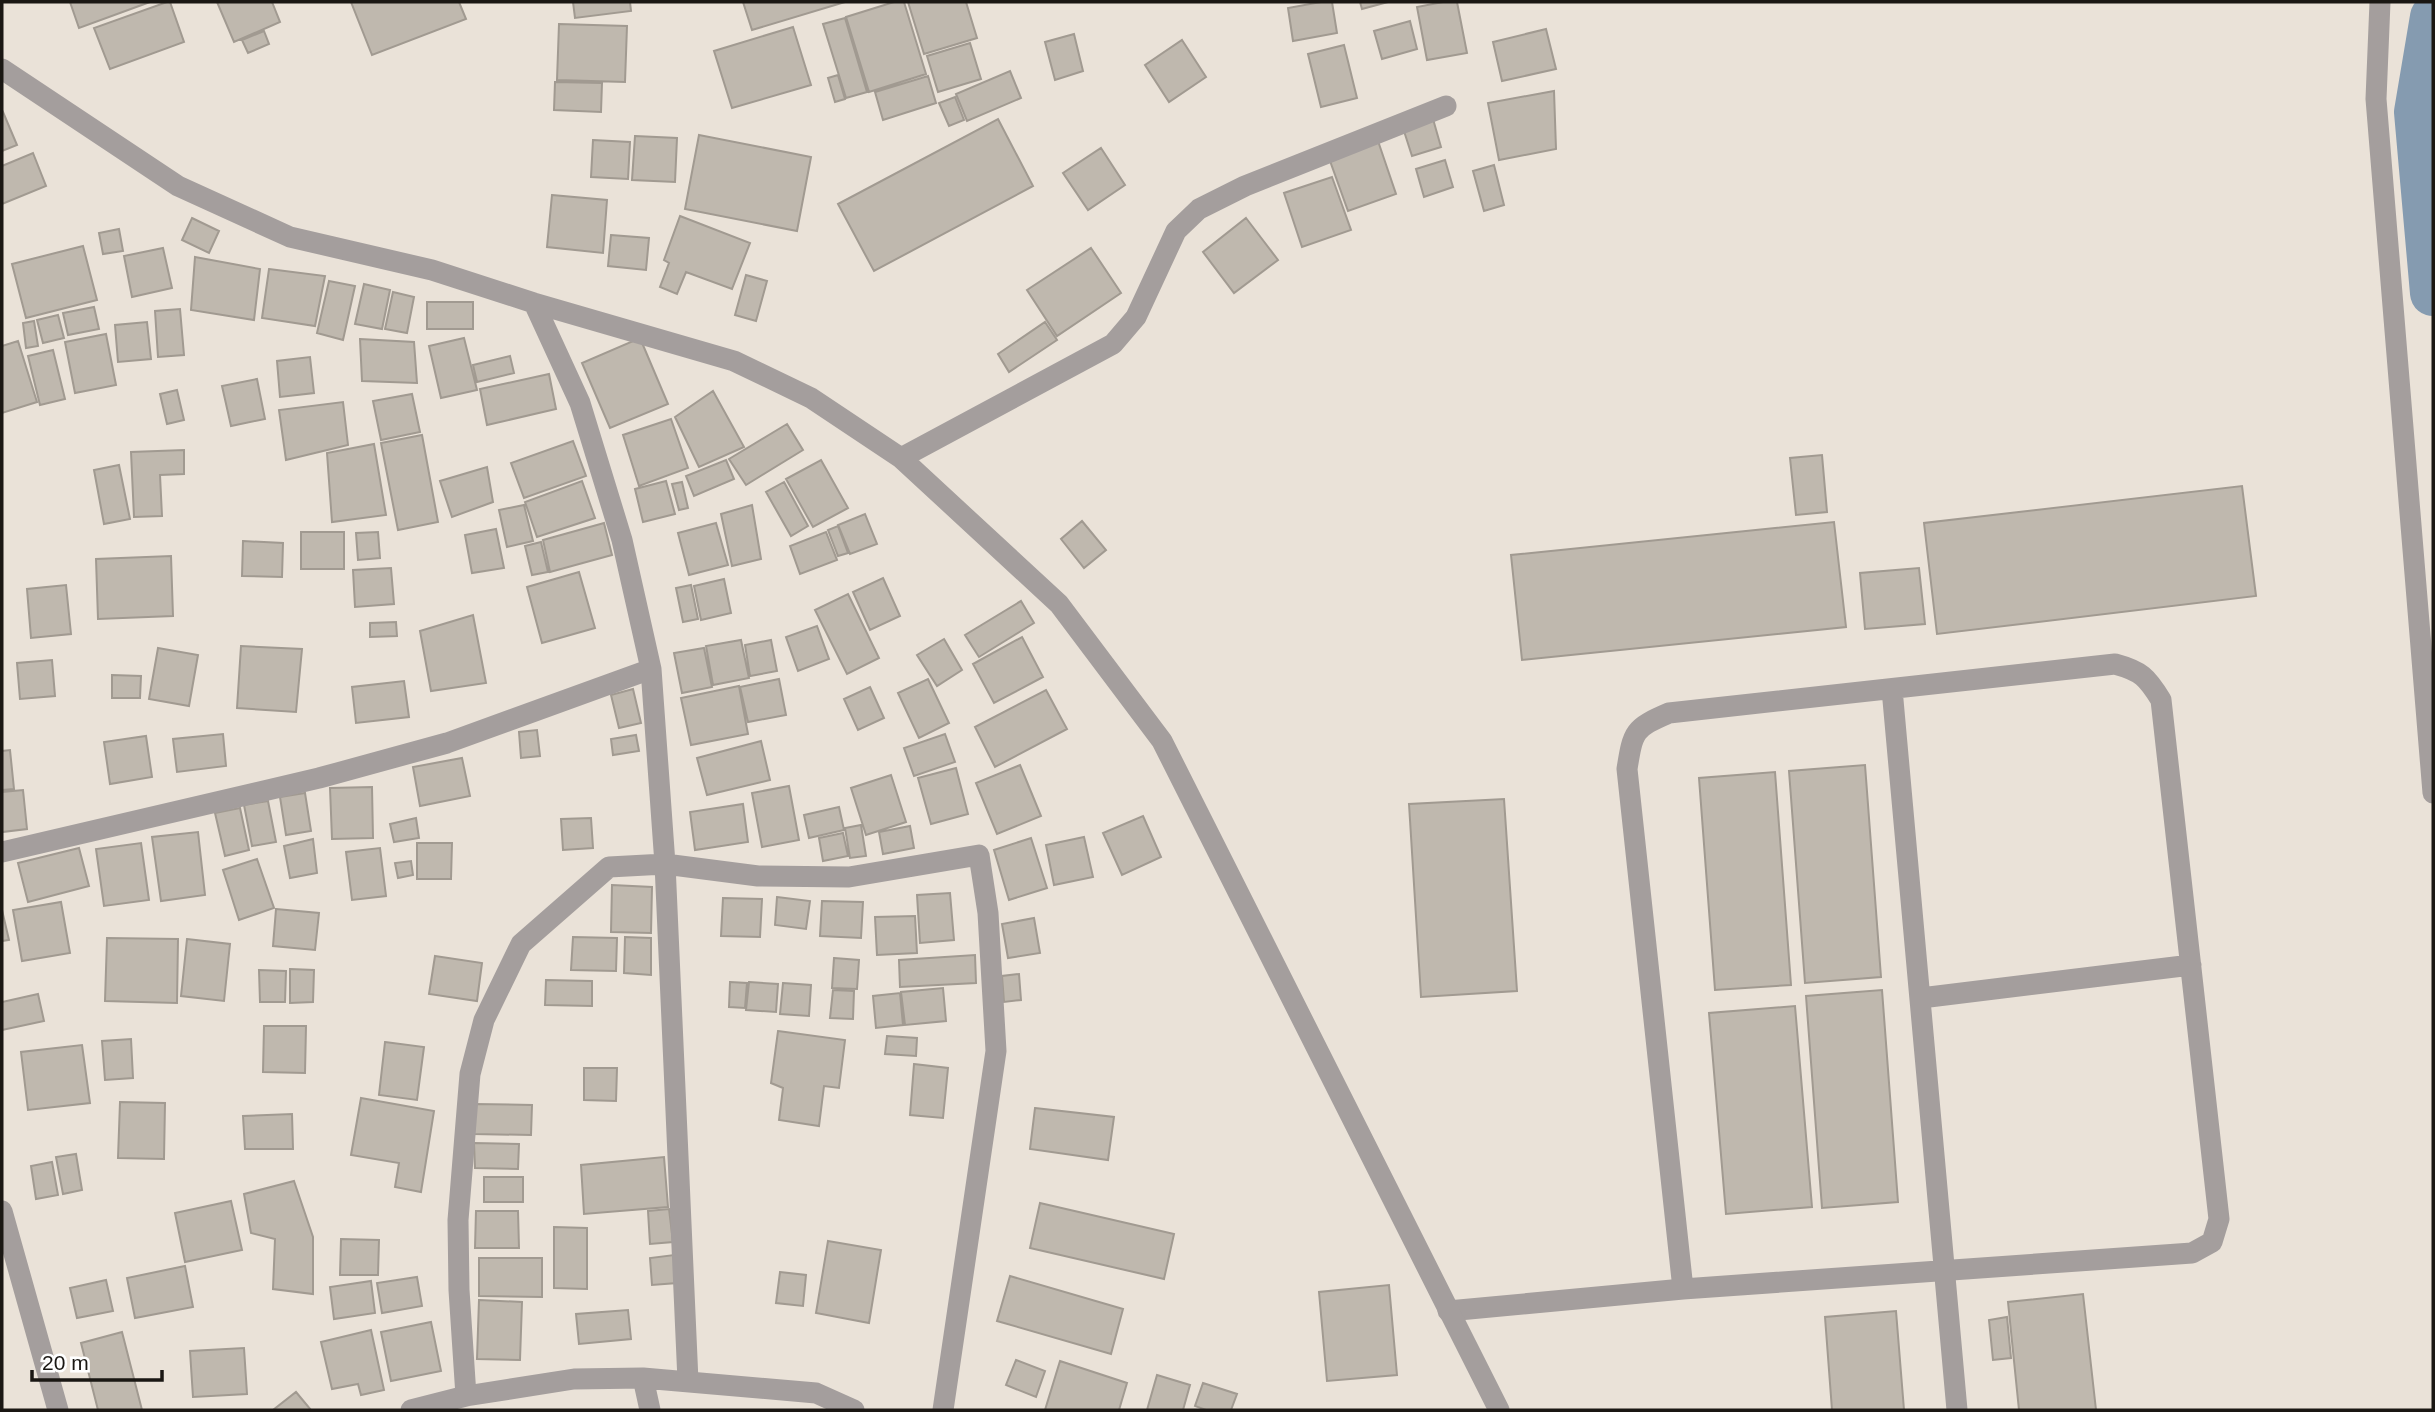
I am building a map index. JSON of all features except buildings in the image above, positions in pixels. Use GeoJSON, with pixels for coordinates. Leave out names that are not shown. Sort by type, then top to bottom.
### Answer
{"type":"FeatureCollection","features":[{"type":"Feature","properties":{"kind":"street"},"geometry":{"type":"LineString","coordinates":[[2380,2],[2376,99],[2433,793]]}},
{"type":"Feature","properties":{"kind":"street"},"geometry":{"type":"LineString","coordinates":[[2,69],[178,186],[290,237],[432,270],[534,303],[734,361],[811,398],[901,458],[1059,604],[1163,741],[1499,1410]]}},
{"type":"Feature","properties":{"kind":"street"},"geometry":{"type":"LineString","coordinates":[[901,458],[1113,344],[1136,317],[1176,232],[1199,209],[1245,186],[1446,106]]}},
{"type":"Feature","properties":{"kind":"street"},"geometry":{"type":"LineString","coordinates":[[534,303],[580,403],[622,540],[651,669],[665,864],[688,1381]]}},
{"type":"Feature","properties":{"kind":"street"},"geometry":{"type":"LineString","coordinates":[[1448,1311],[1683,1289],[2192,1253],[2212,1242],[2220,1219],[2161,699],[2148,679],[2133,668],[2115,664],[1669,713],[1642,724],[1631,743],[1627,769],[1683,1289]]}},
{"type":"Feature","properties":{"kind":"street"},"geometry":{"type":"LineString","coordinates":[[2,852],[319,778],[447,743],[651,669]]}},
{"type":"Feature","properties":{"kind":"street"},"geometry":{"type":"LineString","coordinates":[[1892,689],[1957,1410]]}},
{"type":"Feature","properties":{"kind":"street"},"geometry":{"type":"LineString","coordinates":[[466,1396],[457,1220],[470,1074],[484,1020],[521,944],[609,867],[665,864],[758,876],[849,877],[979,855],[988,914],[996,1051],[943,1410]]}},
{"type":"Feature","properties":{"kind":"street"},"geometry":{"type":"LineString","coordinates":[[1921,998],[2191,965]]}},
{"type":"Feature","properties":{"kind":"street"},"geometry":{"type":"LineString","coordinates":[[2,1211],[58,1410]]}},
{"type":"Feature","properties":{"kind":"street"},"geometry":{"type":"LineString","coordinates":[[643,1378],[650,1410]]}},
{"type":"Feature","properties":{"kind":"street"},"geometry":{"type":"LineString","coordinates":[[411,1410],[466,1396],[574,1379],[643,1378],[816,1393],[854,1410]]}},
{"type":"Feature","properties":{"kind":"waterway"},"geometry":{"type":"LineString","coordinates":[[2433,17],[2417,112],[2433,293]]}}]}
